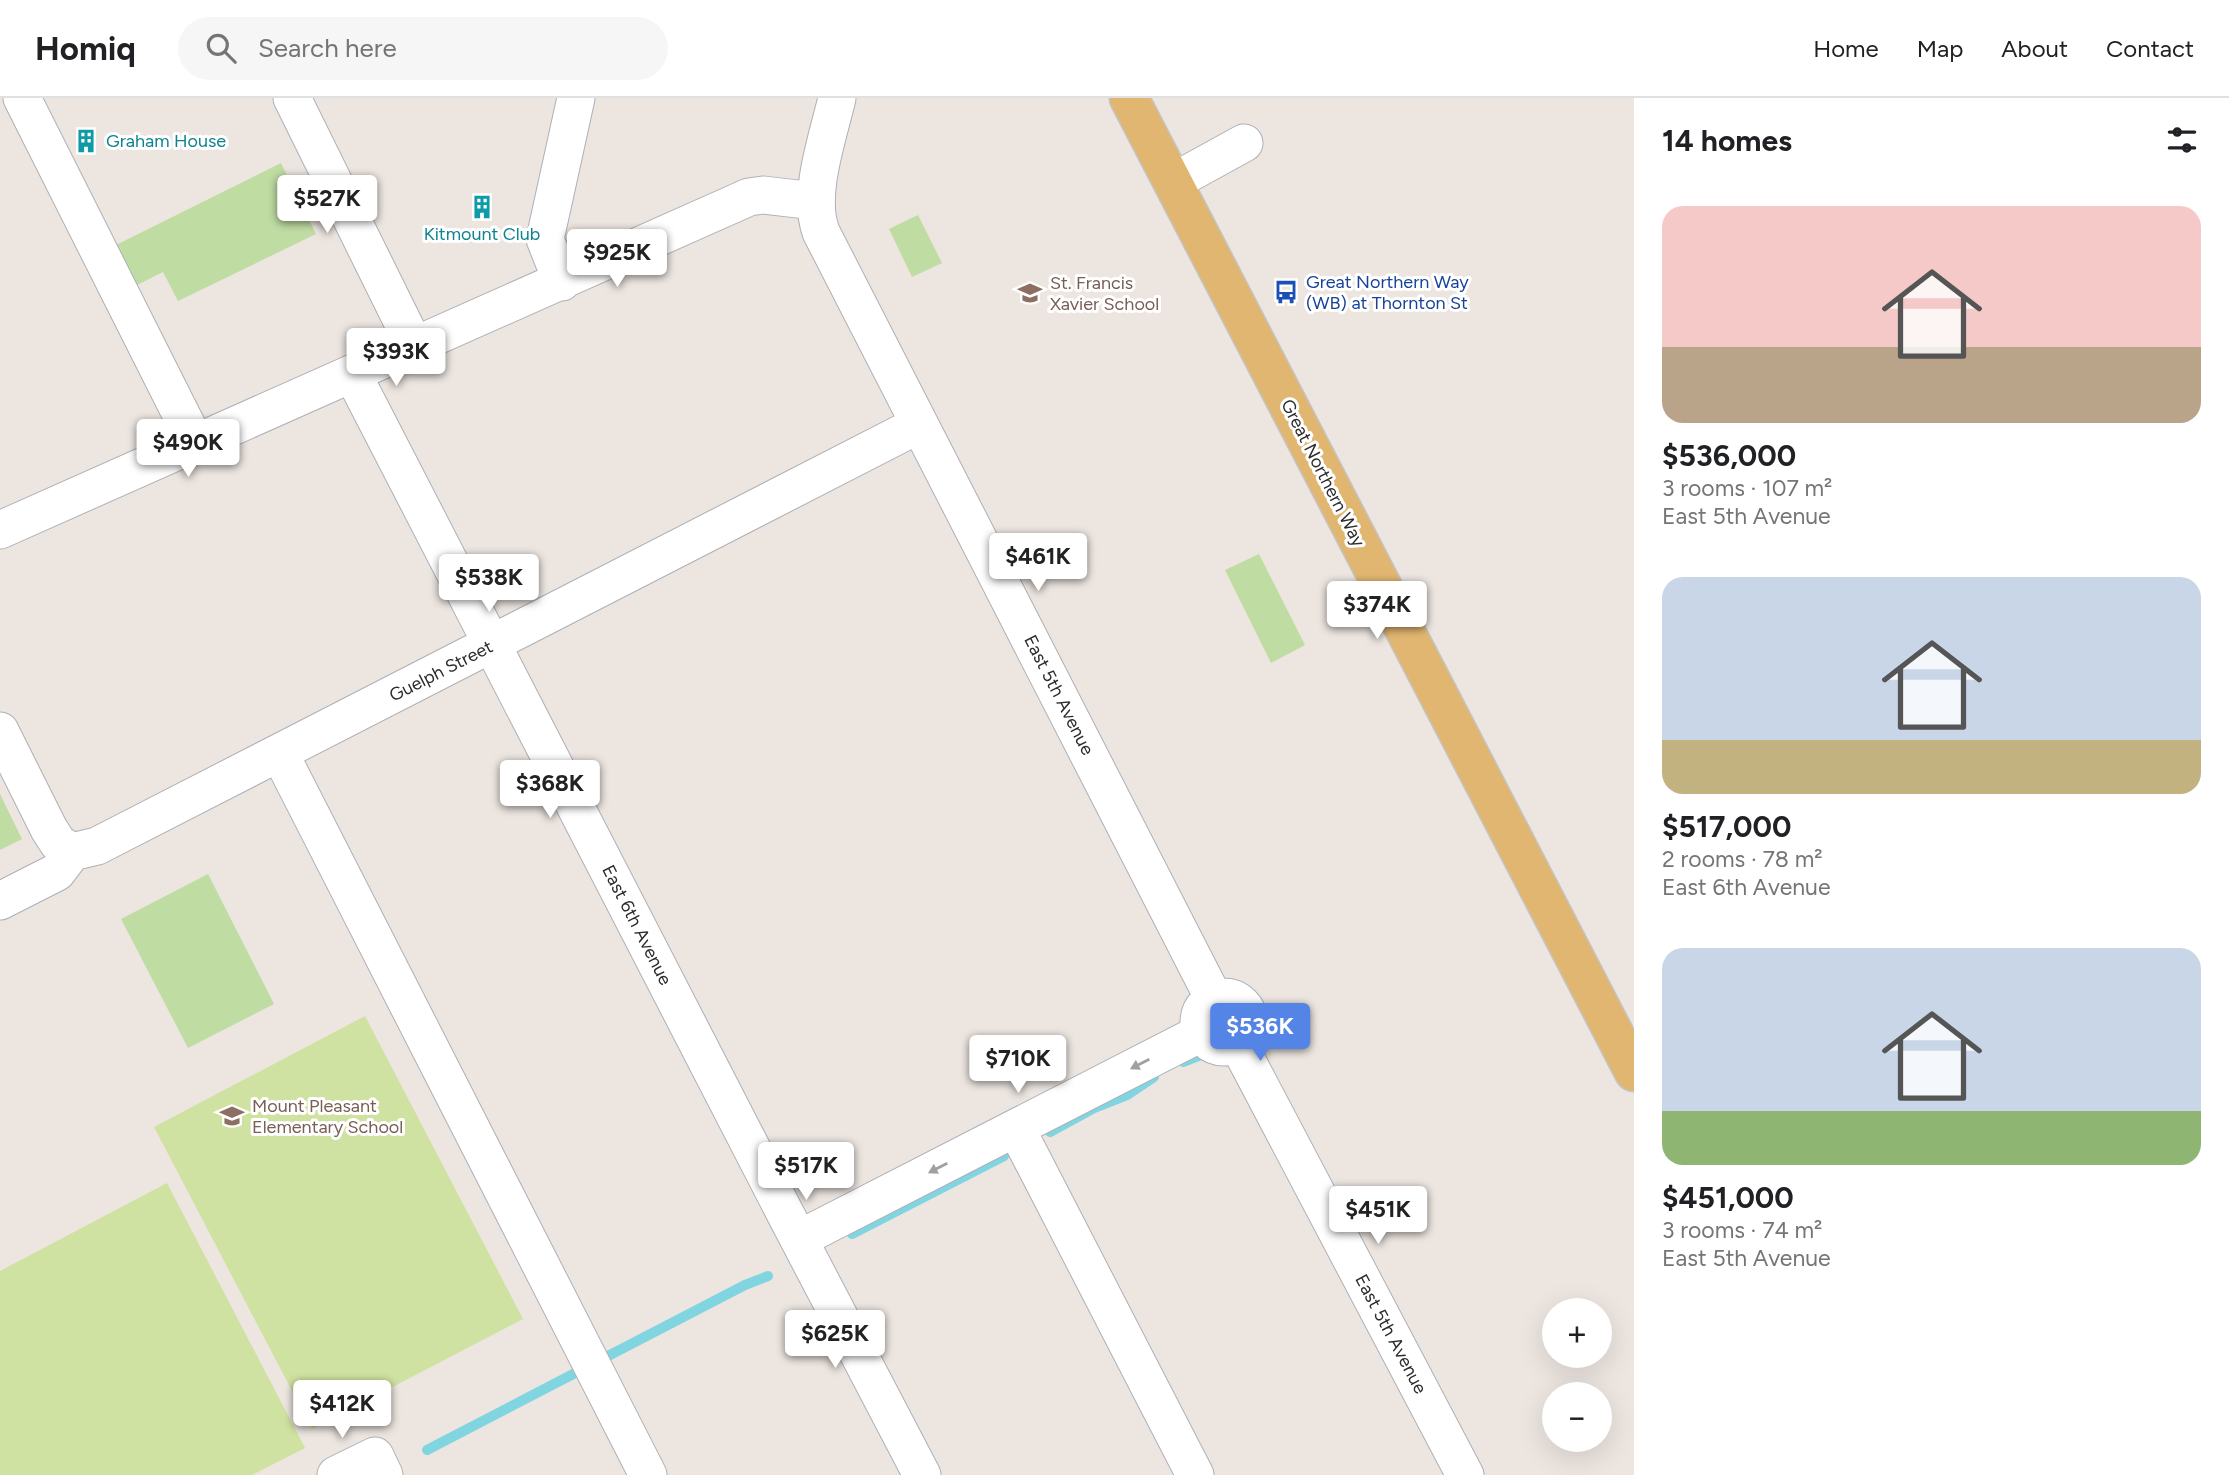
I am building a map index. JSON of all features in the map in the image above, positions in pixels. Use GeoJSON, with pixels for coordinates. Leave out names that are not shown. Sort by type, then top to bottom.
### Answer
{"type":"FeatureCollection","features":[{"type":"Feature","properties":{"kind":"main road","name":"Great Northern Way"},"geometry":{"type":"LineString","coordinates":[[1129,98],[1634,1072]]}},
{"type":"Feature","properties":{"kind":"street"},"geometry":{"type":"LineString","coordinates":[[22,98],[196,444]]}},
{"type":"Feature","properties":{"kind":"street"},"geometry":{"type":"LineString","coordinates":[[292,98],[415,347]]}},
{"type":"Feature","properties":{"kind":"street"},"geometry":{"type":"LineString","coordinates":[[562,282],[545,239],[576,98]]}},
{"type":"Feature","properties":{"kind":"street"},"geometry":{"type":"LineString","coordinates":[[0,530],[749,197],[763,195],[815,201],[837,98]]}},
{"type":"Feature","properties":{"kind":"street"},"geometry":{"type":"LineString","coordinates":[[1172,182],[1244,143]]}},
{"type":"Feature","properties":{"kind":"street","name":"East 5th Avenue"},"geometry":{"type":"LineString","coordinates":[[815,201],[816,220],[821,232],[1214,999]]}},
{"type":"Feature","properties":{"kind":"street","name":"East 6th Avenue"},"geometry":{"type":"LineString","coordinates":[[353,375],[922,1475]]}},
{"type":"Feature","properties":{"kind":"street","name":"Guelph Street"},"geometry":{"type":"LineString","coordinates":[[72,852],[97,846],[280,754],[918,425]]}},
{"type":"Feature","properties":{"kind":"street"},"geometry":{"type":"LineString","coordinates":[[0,731],[49,829],[58,843],[72,852],[57,872],[0,901]]}},
{"type":"Feature","properties":{"kind":"street"},"geometry":{"type":"LineString","coordinates":[[280,754],[648,1475]]}},
{"type":"Feature","properties":{"kind":"street"},"geometry":{"type":"LineString","coordinates":[[1231,998],[1245,1007],[1250,1022],[1244,1038],[1238,1044],[1230,1047],[1213,1045],[1201,1033],[1199,1017],[1214,999],[1231,998]]}},
{"type":"Feature","properties":{"kind":"street"},"geometry":{"type":"LineString","coordinates":[[799,1239],[1201,1033]]}},
{"type":"Feature","properties":{"kind":"street","name":"East 5th Avenue"},"geometry":{"type":"LineString","coordinates":[[1238,1044],[1465,1475]]}},
{"type":"Feature","properties":{"kind":"street"},"geometry":{"type":"LineString","coordinates":[[1016,1128],[1195,1475]]}},
{"type":"Feature","properties":{"kind":"street"},"geometry":{"type":"LineString","coordinates":[[336,1475],[380,1465]]}},
{"type":"Feature","properties":{"kind":"green space"},"geometry":{"type":"Polygon","coordinates":[[[281,163],[316,234],[178,301],[163,272],[133,287],[112,247],[281,163]]]}},
{"type":"Feature","properties":{"kind":"green space"},"geometry":{"type":"Polygon","coordinates":[[[918,215],[942,263],[912,277],[889,229],[918,215]]]}},
{"type":"Feature","properties":{"kind":"green space"},"geometry":{"type":"Polygon","coordinates":[[[1259,554],[1305,645],[1271,663],[1225,570],[1259,554]]]}},
{"type":"Feature","properties":{"kind":"green space"},"geometry":{"type":"Polygon","coordinates":[[[0,794],[22,839],[0,850],[0,794]]]}},
{"type":"Feature","properties":{"kind":"green space"},"geometry":{"type":"Polygon","coordinates":[[[208,874],[274,1004],[188,1048],[121,919],[208,874]]]}},
{"type":"Feature","properties":{"kind":"green space"},"geometry":{"type":"Polygon","coordinates":[[[365,1016],[523,1319],[312,1429],[154,1127],[365,1016]]]}},
{"type":"Feature","properties":{"kind":"green space"},"geometry":{"type":"Polygon","coordinates":[[[167,1183],[305,1448],[252,1475],[0,1475],[0,1271],[167,1183]]]}},
{"type":"Feature","properties":{"kind":"waterway"},"geometry":{"type":"LineString","coordinates":[[1183,1062],[1201,1055]]}},
{"type":"Feature","properties":{"kind":"waterway"},"geometry":{"type":"LineString","coordinates":[[1050,1132],[1094,1108],[1127,1095],[1154,1077]]}},
{"type":"Feature","properties":{"kind":"waterway"},"geometry":{"type":"LineString","coordinates":[[852,1234],[1004,1156]]}},
{"type":"Feature","properties":{"kind":"waterway"},"geometry":{"type":"LineString","coordinates":[[608,1356],[745,1285],[768,1276]]}},
{"type":"Feature","properties":{"kind":"waterway"},"geometry":{"type":"LineString","coordinates":[[427,1450],[579,1371]]}},
{"type":"Feature","properties":{"kind":"place","name":"Graham House"},"geometry":{"type":"Point","coordinates":[86,141]}},
{"type":"Feature","properties":{"kind":"place","name":"Kitmount Club"},"geometry":{"type":"Point","coordinates":[482,207]}},
{"type":"Feature","properties":{"kind":"place","name":"Great Northern Way (WB) at Thornton St"},"geometry":{"type":"Point","coordinates":[1286,292]}},
{"type":"Feature","properties":{"kind":"place","name":"St. Francis Xavier School"},"geometry":{"type":"Point","coordinates":[1030,293]}},
{"type":"Feature","properties":{"kind":"place","name":"Mount Pleasant Elementary School"},"geometry":{"type":"Point","coordinates":[232,1116]}}]}
